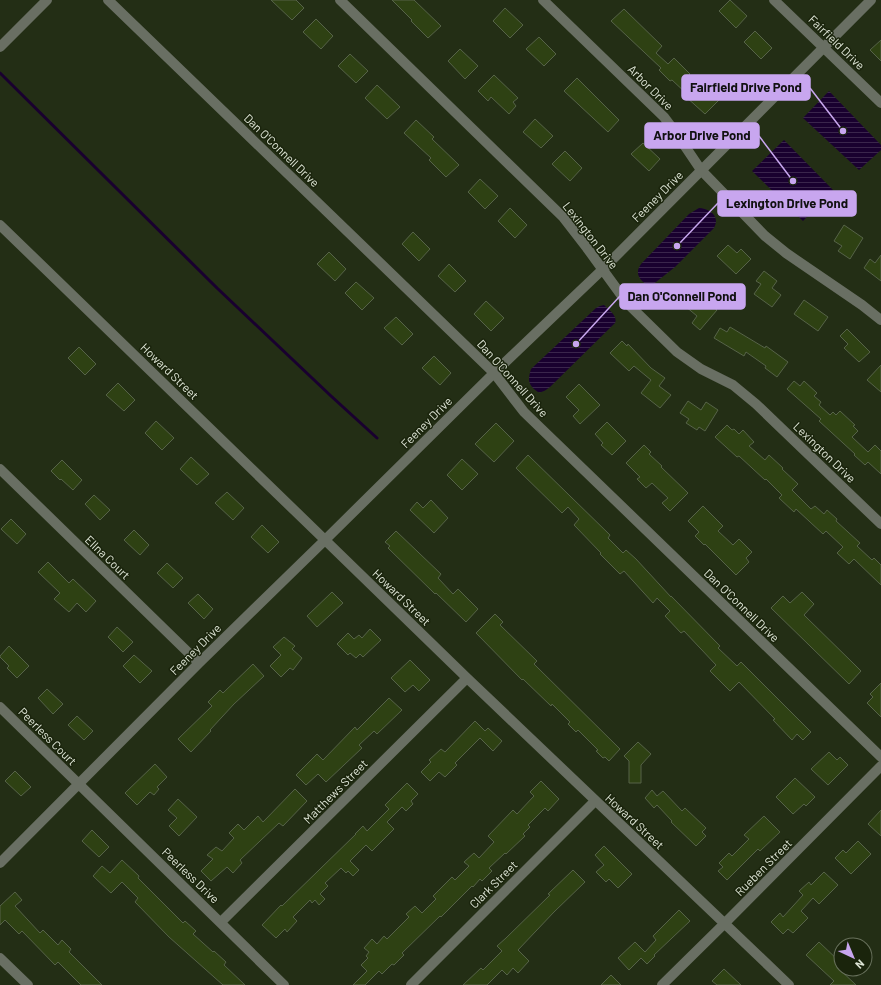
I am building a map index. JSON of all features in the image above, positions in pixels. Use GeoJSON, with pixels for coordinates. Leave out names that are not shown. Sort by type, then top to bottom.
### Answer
{"type":"FeatureCollection","features":[{"type":"Feature","properties":{"kind":"street"},"geometry":{"type":"LineString","coordinates":[[0,47],[47,0]]}},
{"type":"Feature","properties":{"kind":"street","name":"Dan O'Connell Drive"},"geometry":{"type":"LineString","coordinates":[[108,0],[494,373],[524,412],[881,757]]}},
{"type":"Feature","properties":{"kind":"street","name":"Lexington Drive"},"geometry":{"type":"LineString","coordinates":[[340,0],[563,217],[627,303],[677,352],[701,369],[733,385],[756,404],[881,524]]}},
{"type":"Feature","properties":{"kind":"street","name":"Arbor Drive"},"geometry":{"type":"LineString","coordinates":[[543,0],[664,117],[701,170],[766,236],[786,253],[862,304],[881,320]]}},
{"type":"Feature","properties":{"kind":"street","name":"Fairfield Drive"},"geometry":{"type":"LineString","coordinates":[[774,0],[881,103]]}},
{"type":"Feature","properties":{"kind":"street","name":"Feeney Drive"},"geometry":{"type":"LineString","coordinates":[[0,863],[199,663],[326,540],[494,373],[603,269],[871,0]]}},
{"type":"Feature","properties":{"kind":"street","name":"Howard Street"},"geometry":{"type":"LineString","coordinates":[[0,225],[594,801],[725,923],[788,985]]}},
{"type":"Feature","properties":{"kind":"street","name":"Ellna Court"},"geometry":{"type":"LineString","coordinates":[[0,469],[199,663]]}},
{"type":"Feature","properties":{"kind":"street","name":"Matthews Street"},"geometry":{"type":"LineString","coordinates":[[221,922],[467,678]]}},
{"type":"Feature","properties":{"kind":"street","name":"Peerless Court"},"geometry":{"type":"LineString","coordinates":[[0,707],[78,784]]}},
{"type":"Feature","properties":{"kind":"street","name":"Rueben Street"},"geometry":{"type":"LineString","coordinates":[[662,985],[881,766]]}},
{"type":"Feature","properties":{"kind":"street","name":"Peerless Drive"},"geometry":{"type":"LineString","coordinates":[[78,784],[284,985]]}},
{"type":"Feature","properties":{"kind":"street","name":"Clark Street"},"geometry":{"type":"LineString","coordinates":[[411,985],[594,801]]}},
{"type":"Feature","properties":{"kind":"street"},"geometry":{"type":"LineString","coordinates":[[0,958],[28,985]]}},
{"type":"Feature","properties":{"kind":"shaded area"},"geometry":{"type":"Polygon","coordinates":[[[829,91],[881,145],[881,150],[859,170],[803,118],[829,91]]]}},
{"type":"Feature","properties":{"kind":"shaded area"},"geometry":{"type":"Polygon","coordinates":[[[784,140],[833,190],[803,221],[752,171],[784,140]]]}},
{"type":"Feature","properties":{"kind":"shaded area"},"geometry":{"type":"Polygon","coordinates":[[[699,208],[707,210],[716,218],[714,228],[675,267],[651,286],[644,283],[638,274],[638,269],[641,264],[689,214],[699,208]]]}},
{"type":"Feature","properties":{"kind":"shaded area"},"geometry":{"type":"Polygon","coordinates":[[[604,305],[614,316],[616,320],[615,323],[550,387],[542,392],[536,391],[531,386],[529,381],[531,369],[596,308],[604,305]]]}},
{"type":"Feature","properties":{"kind":"building"},"geometry":{"type":"Polygon","coordinates":[[[271,0],[296,0],[304,8],[292,20],[271,0]]]}},
{"type":"Feature","properties":{"kind":"building"},"geometry":{"type":"Polygon","coordinates":[[[392,0],[414,0],[441,26],[428,38],[392,0]]]}},
{"type":"Feature","properties":{"kind":"building"},"geometry":{"type":"Polygon","coordinates":[[[730,0],[747,16],[736,28],[719,11],[730,0]]]}},
{"type":"Feature","properties":{"kind":"building"},"geometry":{"type":"Polygon","coordinates":[[[505,8],[523,25],[510,38],[493,21],[505,8]]]}},
{"type":"Feature","properties":{"kind":"building"},"geometry":{"type":"Polygon","coordinates":[[[624,9],[662,46],[656,53],[668,64],[674,58],[690,74],[684,80],[696,91],[704,83],[720,99],[705,114],[685,96],[687,94],[659,70],[661,68],[611,21],[624,9]]]}},
{"type":"Feature","properties":{"kind":"building"},"geometry":{"type":"Polygon","coordinates":[[[316,19],[333,36],[321,49],[303,32],[316,19]]]}},
{"type":"Feature","properties":{"kind":"building"},"geometry":{"type":"Polygon","coordinates":[[[755,31],[772,48],[761,59],[744,42],[755,31]]]}},
{"type":"Feature","properties":{"kind":"building"},"geometry":{"type":"Polygon","coordinates":[[[539,37],[556,54],[544,66],[526,49],[539,37]]]}},
{"type":"Feature","properties":{"kind":"building"},"geometry":{"type":"Polygon","coordinates":[[[881,40],[881,61],[870,50],[881,40]]]}},
{"type":"Feature","properties":{"kind":"building"},"geometry":{"type":"Polygon","coordinates":[[[460,49],[478,66],[465,79],[448,61],[460,49]]]}},
{"type":"Feature","properties":{"kind":"building"},"geometry":{"type":"Polygon","coordinates":[[[350,54],[368,71],[356,83],[338,66],[350,54]]]}},
{"type":"Feature","properties":{"kind":"building"},"geometry":{"type":"Polygon","coordinates":[[[494,75],[518,98],[513,102],[516,106],[509,114],[491,97],[488,101],[478,91],[494,75]]]}},
{"type":"Feature","properties":{"kind":"building"},"geometry":{"type":"Polygon","coordinates":[[[577,78],[619,120],[608,132],[564,91],[577,78]]]}},
{"type":"Feature","properties":{"kind":"building"},"geometry":{"type":"Polygon","coordinates":[[[377,85],[400,107],[387,119],[365,98],[377,85]]]}},
{"type":"Feature","properties":{"kind":"building"},"geometry":{"type":"Polygon","coordinates":[[[535,119],[553,136],[541,148],[523,132],[535,119]]]}},
{"type":"Feature","properties":{"kind":"building"},"geometry":{"type":"Polygon","coordinates":[[[416,120],[434,137],[432,139],[459,165],[446,177],[429,160],[431,158],[404,133],[416,120]]]}},
{"type":"Feature","properties":{"kind":"building"},"geometry":{"type":"Polygon","coordinates":[[[643,143],[660,159],[649,171],[631,154],[643,143]]]}},
{"type":"Feature","properties":{"kind":"building"},"geometry":{"type":"Polygon","coordinates":[[[565,151],[582,168],[570,181],[552,164],[565,151]]]}},
{"type":"Feature","properties":{"kind":"building"},"geometry":{"type":"Polygon","coordinates":[[[480,179],[498,196],[485,209],[468,192],[480,179]]]}},
{"type":"Feature","properties":{"kind":"building"},"geometry":{"type":"Polygon","coordinates":[[[510,208],[527,225],[515,238],[498,221],[510,208]]]}},
{"type":"Feature","properties":{"kind":"building"},"geometry":{"type":"Polygon","coordinates":[[[844,225],[863,238],[850,259],[838,251],[842,246],[834,241],[844,225]]]}},
{"type":"Feature","properties":{"kind":"building"},"geometry":{"type":"Polygon","coordinates":[[[413,232],[430,249],[419,261],[402,244],[413,232]]]}},
{"type":"Feature","properties":{"kind":"building"},"geometry":{"type":"Polygon","coordinates":[[[728,245],[737,253],[741,249],[751,259],[736,274],[717,256],[728,245]]]}},
{"type":"Feature","properties":{"kind":"building"},"geometry":{"type":"Polygon","coordinates":[[[329,252],[346,269],[335,281],[317,264],[329,252]]]}},
{"type":"Feature","properties":{"kind":"building"},"geometry":{"type":"Polygon","coordinates":[[[881,255],[881,281],[864,268],[870,259],[875,263],[881,255]]]}},
{"type":"Feature","properties":{"kind":"building"},"geometry":{"type":"Polygon","coordinates":[[[449,264],[466,281],[455,292],[438,276],[449,264]]]}},
{"type":"Feature","properties":{"kind":"building"},"geometry":{"type":"Polygon","coordinates":[[[764,271],[777,281],[772,288],[781,295],[772,307],[754,294],[761,284],[756,281],[764,271]]]}},
{"type":"Feature","properties":{"kind":"building"},"geometry":{"type":"Polygon","coordinates":[[[356,282],[374,298],[362,310],[345,293],[356,282]]]}},
{"type":"Feature","properties":{"kind":"building"},"geometry":{"type":"Polygon","coordinates":[[[696,293],[717,310],[700,330],[692,323],[697,316],[685,306],[696,293]]]}},
{"type":"Feature","properties":{"kind":"building"},"geometry":{"type":"Polygon","coordinates":[[[804,300],[828,317],[818,331],[794,314],[804,300]]]}},
{"type":"Feature","properties":{"kind":"building"},"geometry":{"type":"Polygon","coordinates":[[[486,301],[504,318],[491,331],[474,314],[486,301]]]}},
{"type":"Feature","properties":{"kind":"building"},"geometry":{"type":"Polygon","coordinates":[[[396,317],[413,334],[402,345],[384,328],[396,317]]]}},
{"type":"Feature","properties":{"kind":"building"},"geometry":{"type":"Polygon","coordinates":[[[730,327],[765,348],[766,346],[788,362],[777,377],[765,368],[766,366],[746,352],[744,356],[714,338],[720,328],[727,332],[730,327]]]}},
{"type":"Feature","properties":{"kind":"building"},"geometry":{"type":"Polygon","coordinates":[[[847,329],[870,352],[859,362],[844,348],[848,344],[840,336],[847,329]]]}},
{"type":"Feature","properties":{"kind":"building"},"geometry":{"type":"Polygon","coordinates":[[[622,341],[627,346],[628,344],[651,368],[665,378],[659,386],[671,395],[660,408],[641,393],[651,380],[634,366],[629,371],[610,353],[622,341]]]}},
{"type":"Feature","properties":{"kind":"building"},"geometry":{"type":"Polygon","coordinates":[[[79,347],[96,364],[85,375],[68,358],[79,347]]]}},
{"type":"Feature","properties":{"kind":"building"},"geometry":{"type":"Polygon","coordinates":[[[434,356],[451,373],[440,385],[422,368],[434,356]]]}},
{"type":"Feature","properties":{"kind":"building"},"geometry":{"type":"Polygon","coordinates":[[[881,365],[881,392],[867,380],[881,365]]]}},
{"type":"Feature","properties":{"kind":"building"},"geometry":{"type":"Polygon","coordinates":[[[794,381],[800,386],[804,381],[817,393],[814,396],[821,402],[819,405],[830,415],[833,412],[836,415],[840,411],[855,425],[853,426],[858,431],[852,437],[868,452],[875,445],[881,451],[881,474],[868,462],[865,465],[819,421],[821,419],[787,389],[794,381]]]}},
{"type":"Feature","properties":{"kind":"building"},"geometry":{"type":"Polygon","coordinates":[[[118,383],[135,400],[124,411],[106,395],[118,383]]]}},
{"type":"Feature","properties":{"kind":"building"},"geometry":{"type":"Polygon","coordinates":[[[579,384],[600,405],[580,424],[573,416],[579,410],[566,397],[579,384]]]}},
{"type":"Feature","properties":{"kind":"building"},"geometry":{"type":"Polygon","coordinates":[[[688,401],[701,410],[706,402],[718,410],[705,431],[699,427],[697,430],[686,423],[689,419],[680,413],[688,401]]]}},
{"type":"Feature","properties":{"kind":"building"},"geometry":{"type":"Polygon","coordinates":[[[156,421],[174,438],[162,450],[145,433],[156,421]]]}},
{"type":"Feature","properties":{"kind":"building"},"geometry":{"type":"Polygon","coordinates":[[[607,422],[626,441],[612,455],[601,445],[603,443],[595,434],[607,422]]]}},
{"type":"Feature","properties":{"kind":"building"},"geometry":{"type":"Polygon","coordinates":[[[496,423],[514,441],[494,462],[475,444],[496,423]]]}},
{"type":"Feature","properties":{"kind":"building"},"geometry":{"type":"Polygon","coordinates":[[[727,425],[739,434],[743,430],[754,442],[749,446],[765,460],[769,455],[783,468],[782,469],[798,484],[792,490],[811,509],[815,506],[824,514],[827,510],[837,519],[836,521],[860,543],[857,546],[872,560],[874,558],[881,565],[881,585],[854,559],[849,564],[837,553],[843,547],[826,531],[823,534],[796,509],[794,512],[779,498],[782,495],[766,479],[765,480],[739,456],[737,457],[715,437],[727,425]]]}},
{"type":"Feature","properties":{"kind":"building"},"geometry":{"type":"Polygon","coordinates":[[[644,445],[651,452],[649,454],[688,493],[670,511],[662,503],[668,498],[652,483],[646,488],[637,479],[640,477],[626,463],[644,445]]]}},
{"type":"Feature","properties":{"kind":"building"},"geometry":{"type":"Polygon","coordinates":[[[528,455],[610,535],[608,538],[623,553],[626,550],[636,559],[671,597],[720,646],[718,648],[737,666],[741,662],[811,732],[803,740],[797,734],[792,740],[773,720],[775,719],[739,682],[730,691],[710,671],[716,665],[684,631],[681,633],[665,616],[670,611],[657,598],[653,603],[624,571],[620,574],[574,525],[579,519],[568,507],[562,513],[516,468],[528,455]]]}},
{"type":"Feature","properties":{"kind":"building"},"geometry":{"type":"Polygon","coordinates":[[[191,457],[209,474],[197,485],[180,469],[191,457]]]}},
{"type":"Feature","properties":{"kind":"building"},"geometry":{"type":"Polygon","coordinates":[[[462,459],[478,474],[462,490],[447,475],[462,459]]]}},
{"type":"Feature","properties":{"kind":"building"},"geometry":{"type":"Polygon","coordinates":[[[62,460],[82,480],[73,490],[51,471],[62,460]]]}},
{"type":"Feature","properties":{"kind":"building"},"geometry":{"type":"Polygon","coordinates":[[[227,492],[244,508],[233,520],[215,503],[227,492]]]}},
{"type":"Feature","properties":{"kind":"building"},"geometry":{"type":"Polygon","coordinates":[[[94,495],[110,510],[100,520],[85,504],[94,495]]]}},
{"type":"Feature","properties":{"kind":"building"},"geometry":{"type":"Polygon","coordinates":[[[431,500],[448,518],[434,533],[410,510],[417,502],[423,508],[431,500]]]}},
{"type":"Feature","properties":{"kind":"building"},"geometry":{"type":"Polygon","coordinates":[[[703,506],[723,526],[718,531],[733,545],[739,539],[752,552],[746,558],[749,562],[736,575],[695,536],[699,532],[688,521],[703,506]]]}},
{"type":"Feature","properties":{"kind":"building"},"geometry":{"type":"Polygon","coordinates":[[[11,519],[26,534],[17,544],[1,529],[11,519]]]}},
{"type":"Feature","properties":{"kind":"building"},"geometry":{"type":"Polygon","coordinates":[[[262,525],[279,542],[268,553],[251,537],[262,525]]]}},
{"type":"Feature","properties":{"kind":"building"},"geometry":{"type":"Polygon","coordinates":[[[134,530],[149,545],[140,555],[124,540],[134,530]]]}},
{"type":"Feature","properties":{"kind":"building"},"geometry":{"type":"Polygon","coordinates":[[[396,531],[441,574],[438,578],[453,594],[458,589],[478,609],[466,622],[388,548],[390,546],[385,542],[396,531]]]}},
{"type":"Feature","properties":{"kind":"building"},"geometry":{"type":"Polygon","coordinates":[[[48,562],[69,583],[73,579],[96,601],[86,612],[77,603],[69,612],[54,599],[60,593],[38,572],[48,562]]]}},
{"type":"Feature","properties":{"kind":"building"},"geometry":{"type":"Polygon","coordinates":[[[167,563],[183,578],[173,588],[157,573],[167,563]]]}},
{"type":"Feature","properties":{"kind":"building"},"geometry":{"type":"Polygon","coordinates":[[[332,592],[343,603],[317,627],[307,616],[332,592]]]}},
{"type":"Feature","properties":{"kind":"building"},"geometry":{"type":"Polygon","coordinates":[[[802,592],[814,604],[804,615],[861,671],[849,684],[771,608],[783,596],[790,603],[802,592]]]}},
{"type":"Feature","properties":{"kind":"building"},"geometry":{"type":"Polygon","coordinates":[[[198,594],[213,609],[204,619],[188,603],[198,594]]]}},
{"type":"Feature","properties":{"kind":"building"},"geometry":{"type":"Polygon","coordinates":[[[495,614],[503,622],[500,625],[537,661],[534,664],[620,749],[609,761],[605,757],[603,758],[596,751],[598,750],[578,730],[576,732],[568,724],[570,722],[552,704],[551,706],[523,679],[522,680],[476,633],[495,614]]]}},
{"type":"Feature","properties":{"kind":"building"},"geometry":{"type":"Polygon","coordinates":[[[117,627],[133,642],[123,652],[108,637],[117,627]]]}},
{"type":"Feature","properties":{"kind":"building"},"geometry":{"type":"Polygon","coordinates":[[[370,629],[381,640],[363,657],[360,654],[356,658],[350,653],[348,655],[337,644],[348,633],[354,639],[359,635],[362,638],[370,629]]]}},
{"type":"Feature","properties":{"kind":"building"},"geometry":{"type":"Polygon","coordinates":[[[284,637],[295,646],[292,649],[302,658],[293,670],[290,668],[281,677],[270,666],[281,655],[273,647],[284,637]]]}},
{"type":"Feature","properties":{"kind":"building"},"geometry":{"type":"Polygon","coordinates":[[[9,646],[29,666],[17,678],[7,668],[9,666],[0,657],[9,646]]]}},
{"type":"Feature","properties":{"kind":"building"},"geometry":{"type":"Polygon","coordinates":[[[134,655],[152,671],[140,683],[123,666],[134,655]]]}},
{"type":"Feature","properties":{"kind":"building"},"geometry":{"type":"Polygon","coordinates":[[[410,660],[430,680],[419,691],[413,685],[405,692],[391,678],[410,660]]]}},
{"type":"Feature","properties":{"kind":"building"},"geometry":{"type":"Polygon","coordinates":[[[253,664],[264,676],[234,704],[191,752],[178,739],[212,706],[208,702],[220,690],[223,693],[253,664]]]}},
{"type":"Feature","properties":{"kind":"building"},"geometry":{"type":"Polygon","coordinates":[[[881,683],[881,717],[867,703],[873,697],[870,694],[881,683]]]}},
{"type":"Feature","properties":{"kind":"building"},"geometry":{"type":"Polygon","coordinates":[[[47,689],[63,704],[53,714],[38,698],[47,689]]]}},
{"type":"Feature","properties":{"kind":"building"},"geometry":{"type":"Polygon","coordinates":[[[389,698],[402,710],[377,734],[374,731],[359,745],[362,748],[326,782],[318,774],[306,785],[296,775],[317,754],[323,760],[355,727],[357,730],[389,698]]]}},
{"type":"Feature","properties":{"kind":"building"},"geometry":{"type":"Polygon","coordinates":[[[77,716],[93,731],[84,740],[68,725],[77,716]]]}},
{"type":"Feature","properties":{"kind":"building"},"geometry":{"type":"Polygon","coordinates":[[[475,721],[485,731],[488,728],[502,741],[493,751],[480,738],[455,763],[457,765],[445,777],[439,772],[430,781],[421,772],[431,762],[429,760],[441,749],[445,752],[475,721]]]}},
{"type":"Feature","properties":{"kind":"building"},"geometry":{"type":"Polygon","coordinates":[[[638,742],[651,754],[641,765],[641,783],[629,783],[629,761],[624,756],[638,742]]]}},
{"type":"Feature","properties":{"kind":"building"},"geometry":{"type":"Polygon","coordinates":[[[829,752],[837,760],[840,757],[848,765],[828,785],[811,769],[829,752]]]}},
{"type":"Feature","properties":{"kind":"building"},"geometry":{"type":"Polygon","coordinates":[[[155,764],[167,777],[157,787],[159,789],[154,795],[150,792],[137,805],[125,793],[155,764]]]}},
{"type":"Feature","properties":{"kind":"building"},"geometry":{"type":"Polygon","coordinates":[[[15,771],[31,787],[21,796],[5,781],[15,771]]]}},
{"type":"Feature","properties":{"kind":"building"},"geometry":{"type":"Polygon","coordinates":[[[795,778],[815,797],[806,806],[804,804],[793,814],[776,797],[795,778]]]}},
{"type":"Feature","properties":{"kind":"building"},"geometry":{"type":"Polygon","coordinates":[[[541,781],[559,799],[548,811],[545,808],[528,825],[530,827],[523,834],[525,836],[489,868],[492,871],[482,881],[480,879],[473,887],[472,886],[402,953],[404,955],[394,965],[392,964],[382,974],[379,971],[365,985],[353,985],[367,971],[361,965],[368,958],[366,956],[369,952],[364,948],[372,939],[377,944],[384,936],[387,939],[409,917],[406,914],[415,906],[422,913],[436,899],[433,896],[452,877],[455,880],[469,866],[464,862],[474,853],[479,858],[494,842],[488,836],[513,810],[517,814],[534,796],[530,792],[541,781]]]}},
{"type":"Feature","properties":{"kind":"building"},"geometry":{"type":"Polygon","coordinates":[[[407,783],[418,794],[411,801],[413,804],[406,811],[402,807],[387,822],[394,829],[372,851],[366,845],[350,861],[359,870],[353,876],[348,871],[346,873],[341,868],[325,883],[328,886],[320,894],[325,899],[319,905],[315,900],[312,903],[310,900],[293,917],[297,921],[287,932],[285,929],[276,938],[262,925],[363,826],[367,831],[389,809],[385,805],[407,783]]]}},
{"type":"Feature","properties":{"kind":"building"},"geometry":{"type":"Polygon","coordinates":[[[295,789],[307,801],[283,826],[279,823],[240,860],[242,863],[233,873],[227,867],[211,881],[201,871],[213,859],[207,855],[216,847],[222,851],[234,838],[229,833],[238,824],[244,830],[258,816],[263,822],[295,789]]]}},
{"type":"Feature","properties":{"kind":"building"},"geometry":{"type":"Polygon","coordinates":[[[652,790],[657,796],[663,791],[682,811],[685,808],[706,828],[702,832],[706,836],[696,846],[671,822],[672,821],[657,805],[654,808],[645,798],[652,790]]]}},
{"type":"Feature","properties":{"kind":"building"},"geometry":{"type":"Polygon","coordinates":[[[178,799],[197,817],[179,836],[169,826],[177,818],[168,810],[178,799]]]}},
{"type":"Feature","properties":{"kind":"building"},"geometry":{"type":"Polygon","coordinates":[[[881,810],[881,836],[868,824],[881,810]]]}},
{"type":"Feature","properties":{"kind":"building"},"geometry":{"type":"Polygon","coordinates":[[[764,816],[780,832],[760,851],[758,849],[727,880],[718,871],[723,867],[719,863],[729,853],[732,856],[749,839],[744,835],[764,816]]]}},
{"type":"Feature","properties":{"kind":"building"},"geometry":{"type":"Polygon","coordinates":[[[92,830],[109,847],[99,857],[82,841],[92,830]]]}},
{"type":"Feature","properties":{"kind":"building"},"geometry":{"type":"Polygon","coordinates":[[[858,841],[871,854],[851,874],[835,858],[843,850],[846,853],[858,841]]]}},
{"type":"Feature","properties":{"kind":"building"},"geometry":{"type":"Polygon","coordinates":[[[604,846],[632,874],[618,888],[609,879],[606,882],[596,872],[604,865],[595,855],[604,846]]]}},
{"type":"Feature","properties":{"kind":"building"},"geometry":{"type":"Polygon","coordinates":[[[122,860],[183,923],[185,921],[196,931],[193,934],[226,962],[224,965],[245,985],[223,985],[169,937],[135,902],[138,898],[122,882],[111,893],[93,876],[102,866],[110,873],[122,860]]]}},
{"type":"Feature","properties":{"kind":"building"},"geometry":{"type":"Polygon","coordinates":[[[573,870],[585,882],[518,950],[529,961],[518,973],[513,968],[507,975],[502,970],[487,985],[463,985],[481,968],[483,970],[502,951],[497,946],[550,895],[548,894],[573,870]]]}},
{"type":"Feature","properties":{"kind":"building"},"geometry":{"type":"Polygon","coordinates":[[[824,872],[838,885],[819,904],[813,898],[801,911],[808,918],[793,933],[788,929],[783,934],[771,922],[780,913],[783,917],[803,895],[799,891],[809,882],[811,885],[824,872]]]}},
{"type":"Feature","properties":{"kind":"building"},"geometry":{"type":"Polygon","coordinates":[[[15,892],[22,900],[15,906],[40,933],[43,930],[58,945],[62,940],[71,949],[69,952],[102,985],[81,985],[58,962],[55,965],[22,931],[19,934],[5,920],[0,925],[0,906],[15,892]]]}},
{"type":"Feature","properties":{"kind":"building"},"geometry":{"type":"Polygon","coordinates":[[[679,910],[690,921],[654,955],[655,956],[647,964],[641,958],[629,970],[618,958],[635,942],[645,952],[656,940],[653,936],[679,910]]]}},
{"type":"Feature","properties":{"kind":"building"},"geometry":{"type":"Polygon","coordinates":[[[819,942],[833,955],[833,977],[848,977],[856,985],[830,985],[834,981],[806,955],[819,942]]]}},
{"type":"Feature","properties":{"kind":"building"},"geometry":{"type":"Polygon","coordinates":[[[724,969],[741,985],[717,985],[712,981],[724,969]]]}},
{"type":"Feature","properties":{"kind":"building"},"geometry":{"type":"Polygon","coordinates":[[[611,975],[621,985],[601,985],[611,975]]]}},
{"type":"Feature","properties":{"kind":"waterway"},"geometry":{"type":"LineString","coordinates":[[0,73],[217,288],[377,438]]}},
{"type":"Feature","properties":{"kind":"place","name":"Fairfield Drive Pond"},"geometry":{"type":"Point","coordinates":[843,131]}},
{"type":"Feature","properties":{"kind":"place","name":"Arbor Drive Pond"},"geometry":{"type":"Point","coordinates":[793,181]}},
{"type":"Feature","properties":{"kind":"place","name":"Lexington Drive Pond"},"geometry":{"type":"Point","coordinates":[677,246]}},
{"type":"Feature","properties":{"kind":"place","name":"Dan O'Connell Pond"},"geometry":{"type":"Point","coordinates":[576,344]}}]}
